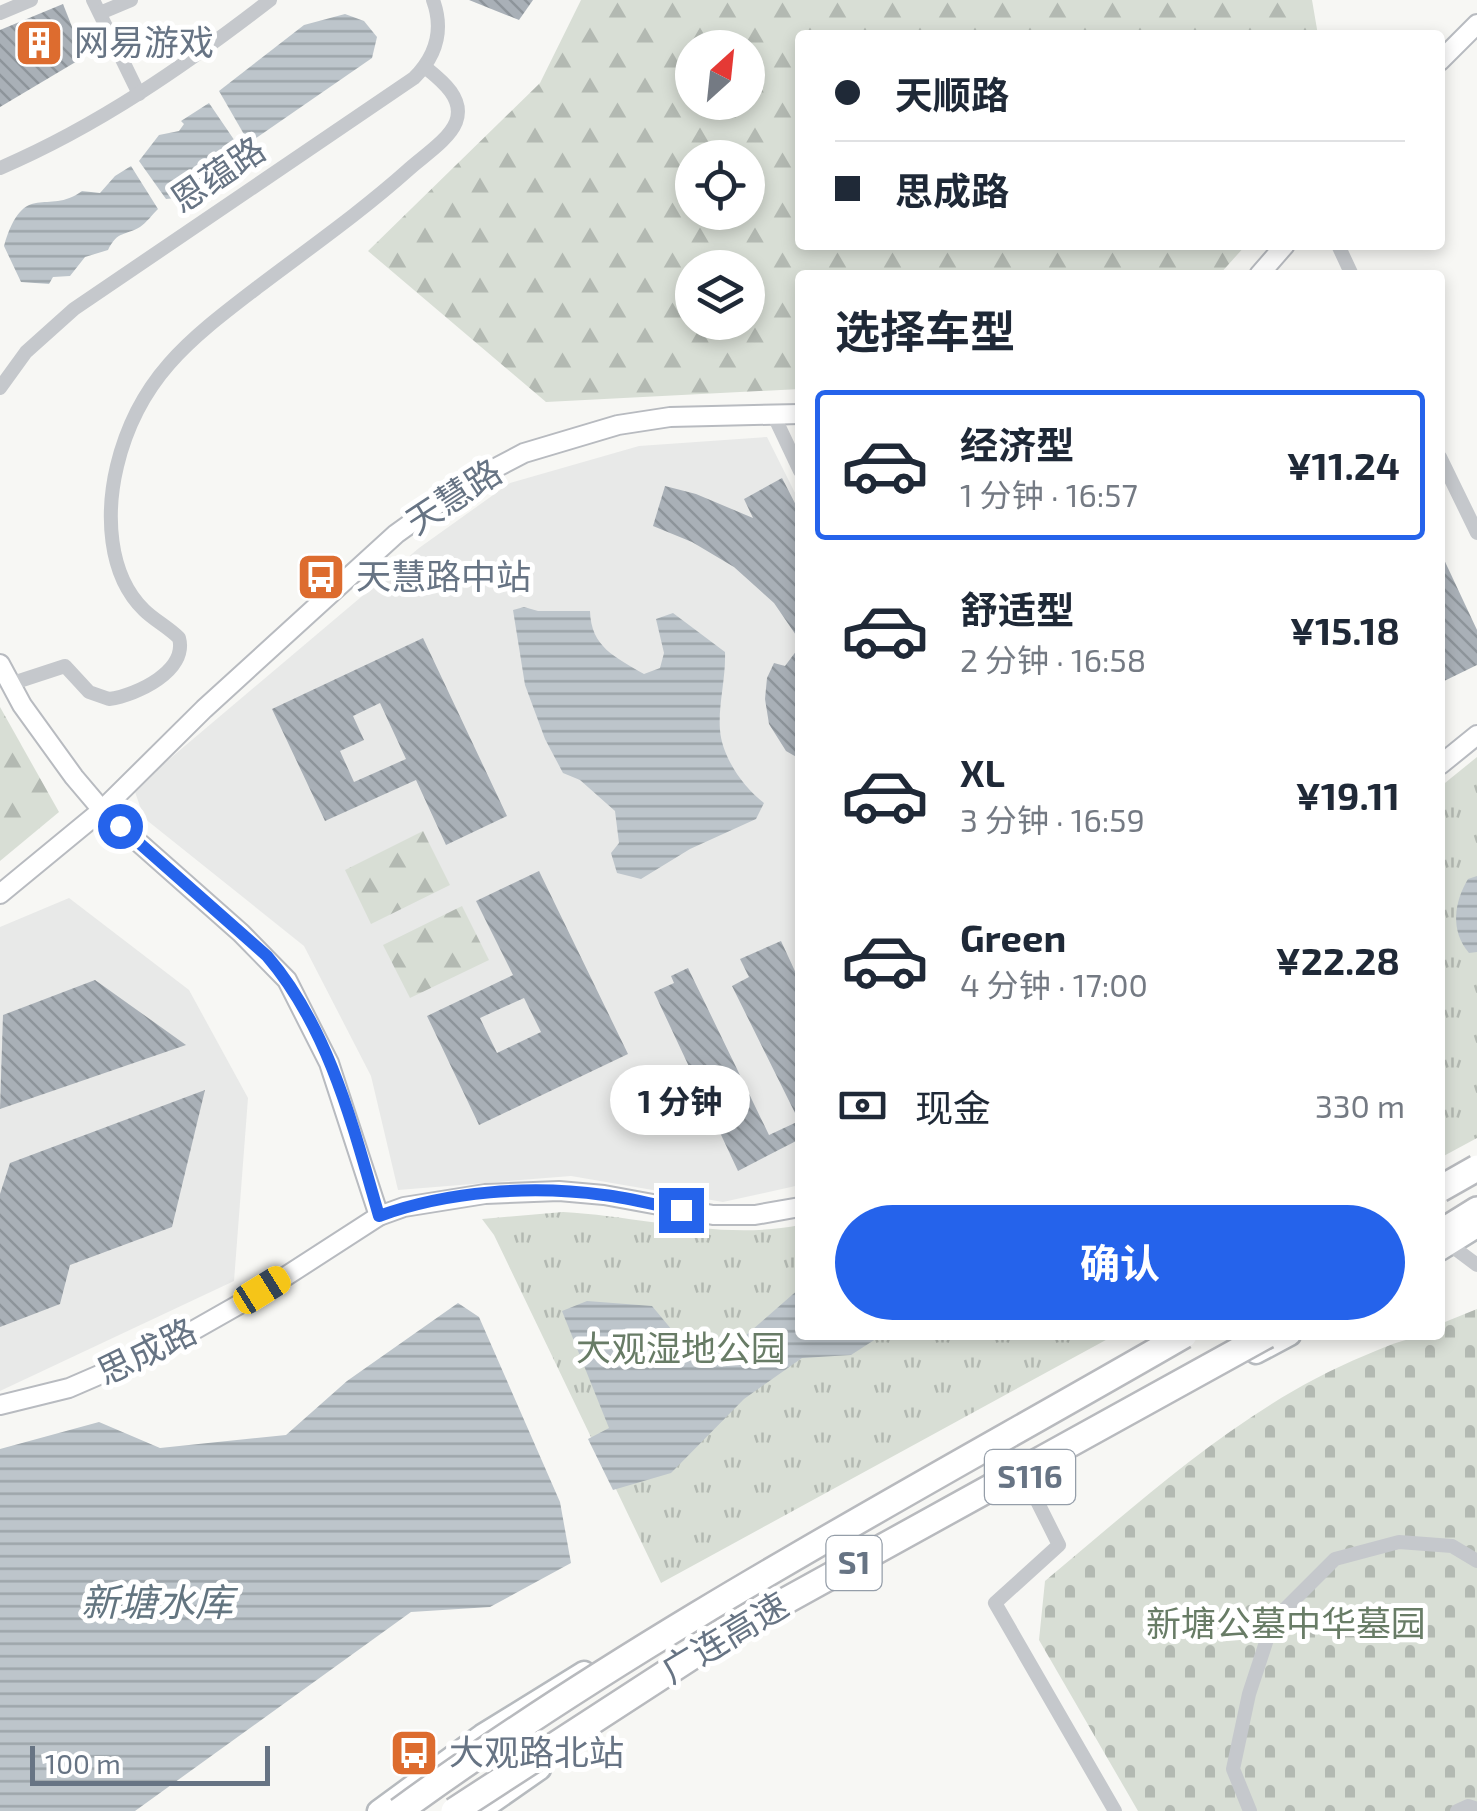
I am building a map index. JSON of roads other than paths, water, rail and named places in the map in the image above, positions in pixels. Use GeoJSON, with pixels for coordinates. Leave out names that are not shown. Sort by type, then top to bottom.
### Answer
{"type":"FeatureCollection","features":[{"type":"Feature","properties":{"kind":"highway"},"geometry":{"type":"LineString","coordinates":[[1445,1187],[1477,1167]]}},
{"type":"Feature","properties":{"kind":"highway"},"geometry":{"type":"LineString","coordinates":[[1445,1240],[1477,1210]]}},
{"type":"Feature","properties":{"kind":"highway","name":"广连高速"},"geometry":{"type":"LineString","coordinates":[[399,1811],[499,1738],[724,1600],[1177,1340]]}},
{"type":"Feature","properties":{"kind":"highway","name":"广连高速"},"geometry":{"type":"LineString","coordinates":[[454,1811],[731,1631],[1258,1340]]}},
{"type":"Feature","properties":{"kind":"main road"},"geometry":{"type":"LineString","coordinates":[[1445,1241],[1477,1227]]}},
{"type":"Feature","properties":{"kind":"main road","name":"S116"},"geometry":{"type":"LineString","coordinates":[[378,1811],[482,1735],[746,1578],[1177,1340]]}},
{"type":"Feature","properties":{"kind":"main road","name":"S116"},"geometry":{"type":"LineString","coordinates":[[480,1811],[675,1673],[1281,1340]]}},
{"type":"Feature","properties":{"kind":"main road"},"geometry":{"type":"LineString","coordinates":[[746,1578],[770,1619]]}},
{"type":"Feature","properties":{"kind":"street"},"geometry":{"type":"LineString","coordinates":[[0,13],[31,0]]}},
{"type":"Feature","properties":{"kind":"street"},"geometry":{"type":"LineString","coordinates":[[131,0],[96,6],[139,94]]}},
{"type":"Feature","properties":{"kind":"street"},"geometry":{"type":"LineString","coordinates":[[0,168],[139,94],[270,0]]}},
{"type":"Feature","properties":{"kind":"street"},"geometry":{"type":"LineString","coordinates":[[10,684],[65,666],[96,697],[108,699],[151,682],[177,664],[182,652],[179,638],[142,609],[116,560],[110,505],[127,432],[155,380],[190,339],[390,186],[452,129],[458,114],[454,96],[425,67],[435,50],[439,30],[434,0]]}},
{"type":"Feature","properties":{"kind":"street"},"geometry":{"type":"LineString","coordinates":[[1445,56],[1477,24]]}},
{"type":"Feature","properties":{"kind":"street","name":"恩蕴路"},"geometry":{"type":"LineString","coordinates":[[0,388],[26,352],[74,310],[425,67]]}},
{"type":"Feature","properties":{"kind":"street"},"geometry":{"type":"LineString","coordinates":[[1263,270],[1281,250]]}},
{"type":"Feature","properties":{"kind":"street"},"geometry":{"type":"LineString","coordinates":[[773,414],[795,460]]}},
{"type":"Feature","properties":{"kind":"street","name":"天慧路"},"geometry":{"type":"LineString","coordinates":[[0,894],[102,810],[204,709],[396,534],[481,475],[524,453],[618,425],[670,417],[795,414]]}},
{"type":"Feature","properties":{"kind":"street"},"geometry":{"type":"LineString","coordinates":[[1445,466],[1477,533]]}},
{"type":"Feature","properties":{"kind":"street"},"geometry":{"type":"LineString","coordinates":[[0,664],[64,763],[102,810],[241,932],[287,980],[302,1002],[330,1063],[379,1216]]}},
{"type":"Feature","properties":{"kind":"street"},"geometry":{"type":"LineString","coordinates":[[1445,760],[1477,735]]}},
{"type":"Feature","properties":{"kind":"street","name":"思成路"},"geometry":{"type":"LineString","coordinates":[[0,1405],[69,1388],[166,1346],[379,1216],[445,1198],[559,1191],[714,1215],[756,1216],[795,1207]]}},
{"type":"Feature","properties":{"kind":"street"},"geometry":{"type":"LineString","coordinates":[[1445,1243],[1477,1264]]}},
{"type":"Feature","properties":{"kind":"street"},"geometry":{"type":"LineString","coordinates":[[1026,1479],[1059,1544],[995,1602],[1115,1811]]}},
{"type":"Feature","properties":{"kind":"street"},"geometry":{"type":"LineString","coordinates":[[1250,1811],[1233,1768],[1249,1694],[1273,1621],[1335,1559],[1399,1542],[1452,1546],[1477,1561]]}},
{"type":"Feature","properties":{"kind":"street"},"geometry":{"type":"LineString","coordinates":[[1457,1811],[1468,1806],[1477,1809]]}},
{"type":"Feature","properties":{"kind":"water"},"geometry":{"type":"Polygon","coordinates":[[[345,14],[364,21],[377,37],[372,58],[249,143],[219,91],[304,25],[345,14]]]}},
{"type":"Feature","properties":{"kind":"water"},"geometry":{"type":"Polygon","coordinates":[[[209,103],[239,147],[187,197],[166,199],[139,161],[159,135],[179,131],[184,124],[181,121],[209,103]]]}},
{"type":"Feature","properties":{"kind":"water"},"geometry":{"type":"Polygon","coordinates":[[[131,166],[158,209],[147,221],[119,236],[108,250],[85,257],[70,276],[53,277],[49,284],[21,282],[4,246],[20,212],[28,206],[69,198],[82,191],[100,193],[131,166]]]}},
{"type":"Feature","properties":{"kind":"water"},"geometry":{"type":"Polygon","coordinates":[[[524,607],[538,611],[590,611],[595,634],[606,650],[644,674],[660,668],[664,653],[656,619],[673,613],[725,652],[722,740],[735,771],[764,803],[756,819],[690,849],[641,879],[617,873],[611,853],[619,843],[615,811],[580,780],[563,773],[545,739],[525,685],[513,610],[524,607]]]}},
{"type":"Feature","properties":{"kind":"water"},"geometry":{"type":"Polygon","coordinates":[[[1477,876],[1477,952],[1469,953],[1459,935],[1456,916],[1463,888],[1468,879],[1477,876]]]}},
{"type":"Feature","properties":{"kind":"water"},"geometry":{"type":"Polygon","coordinates":[[[795,1292],[795,1340],[874,1340],[851,1355],[802,1358],[744,1399],[671,1473],[613,1490],[588,1439],[609,1428],[562,1311],[587,1301],[652,1306],[672,1330],[736,1344],[795,1292]]]}},
{"type":"Feature","properties":{"kind":"water","name":"新塘水库"},"geometry":{"type":"Polygon","coordinates":[[[458,1303],[479,1317],[560,1502],[571,1563],[490,1607],[411,1612],[135,1811],[0,1811],[0,1449],[99,1422],[160,1448],[286,1435],[347,1381],[458,1303]]]}},
{"type":"Feature","properties":{"kind":"place","name":"网易游戏"},"geometry":{"type":"Point","coordinates":[39,43]}},
{"type":"Feature","properties":{"kind":"place","name":"天慧路中站"},"geometry":{"type":"Point","coordinates":[321,577]}},
{"type":"Feature","properties":{"kind":"place","name":"大观路北站"},"geometry":{"type":"Point","coordinates":[414,1753]}},
{"type":"Feature","properties":{"kind":"park label","name":"大观湿地公园"},"geometry":{"type":"Point","coordinates":[681,1349]}},
{"type":"Feature","properties":{"kind":"park label","name":"新塘公墓中华墓园"},"geometry":{"type":"Point","coordinates":[1286,1624]}}]}
